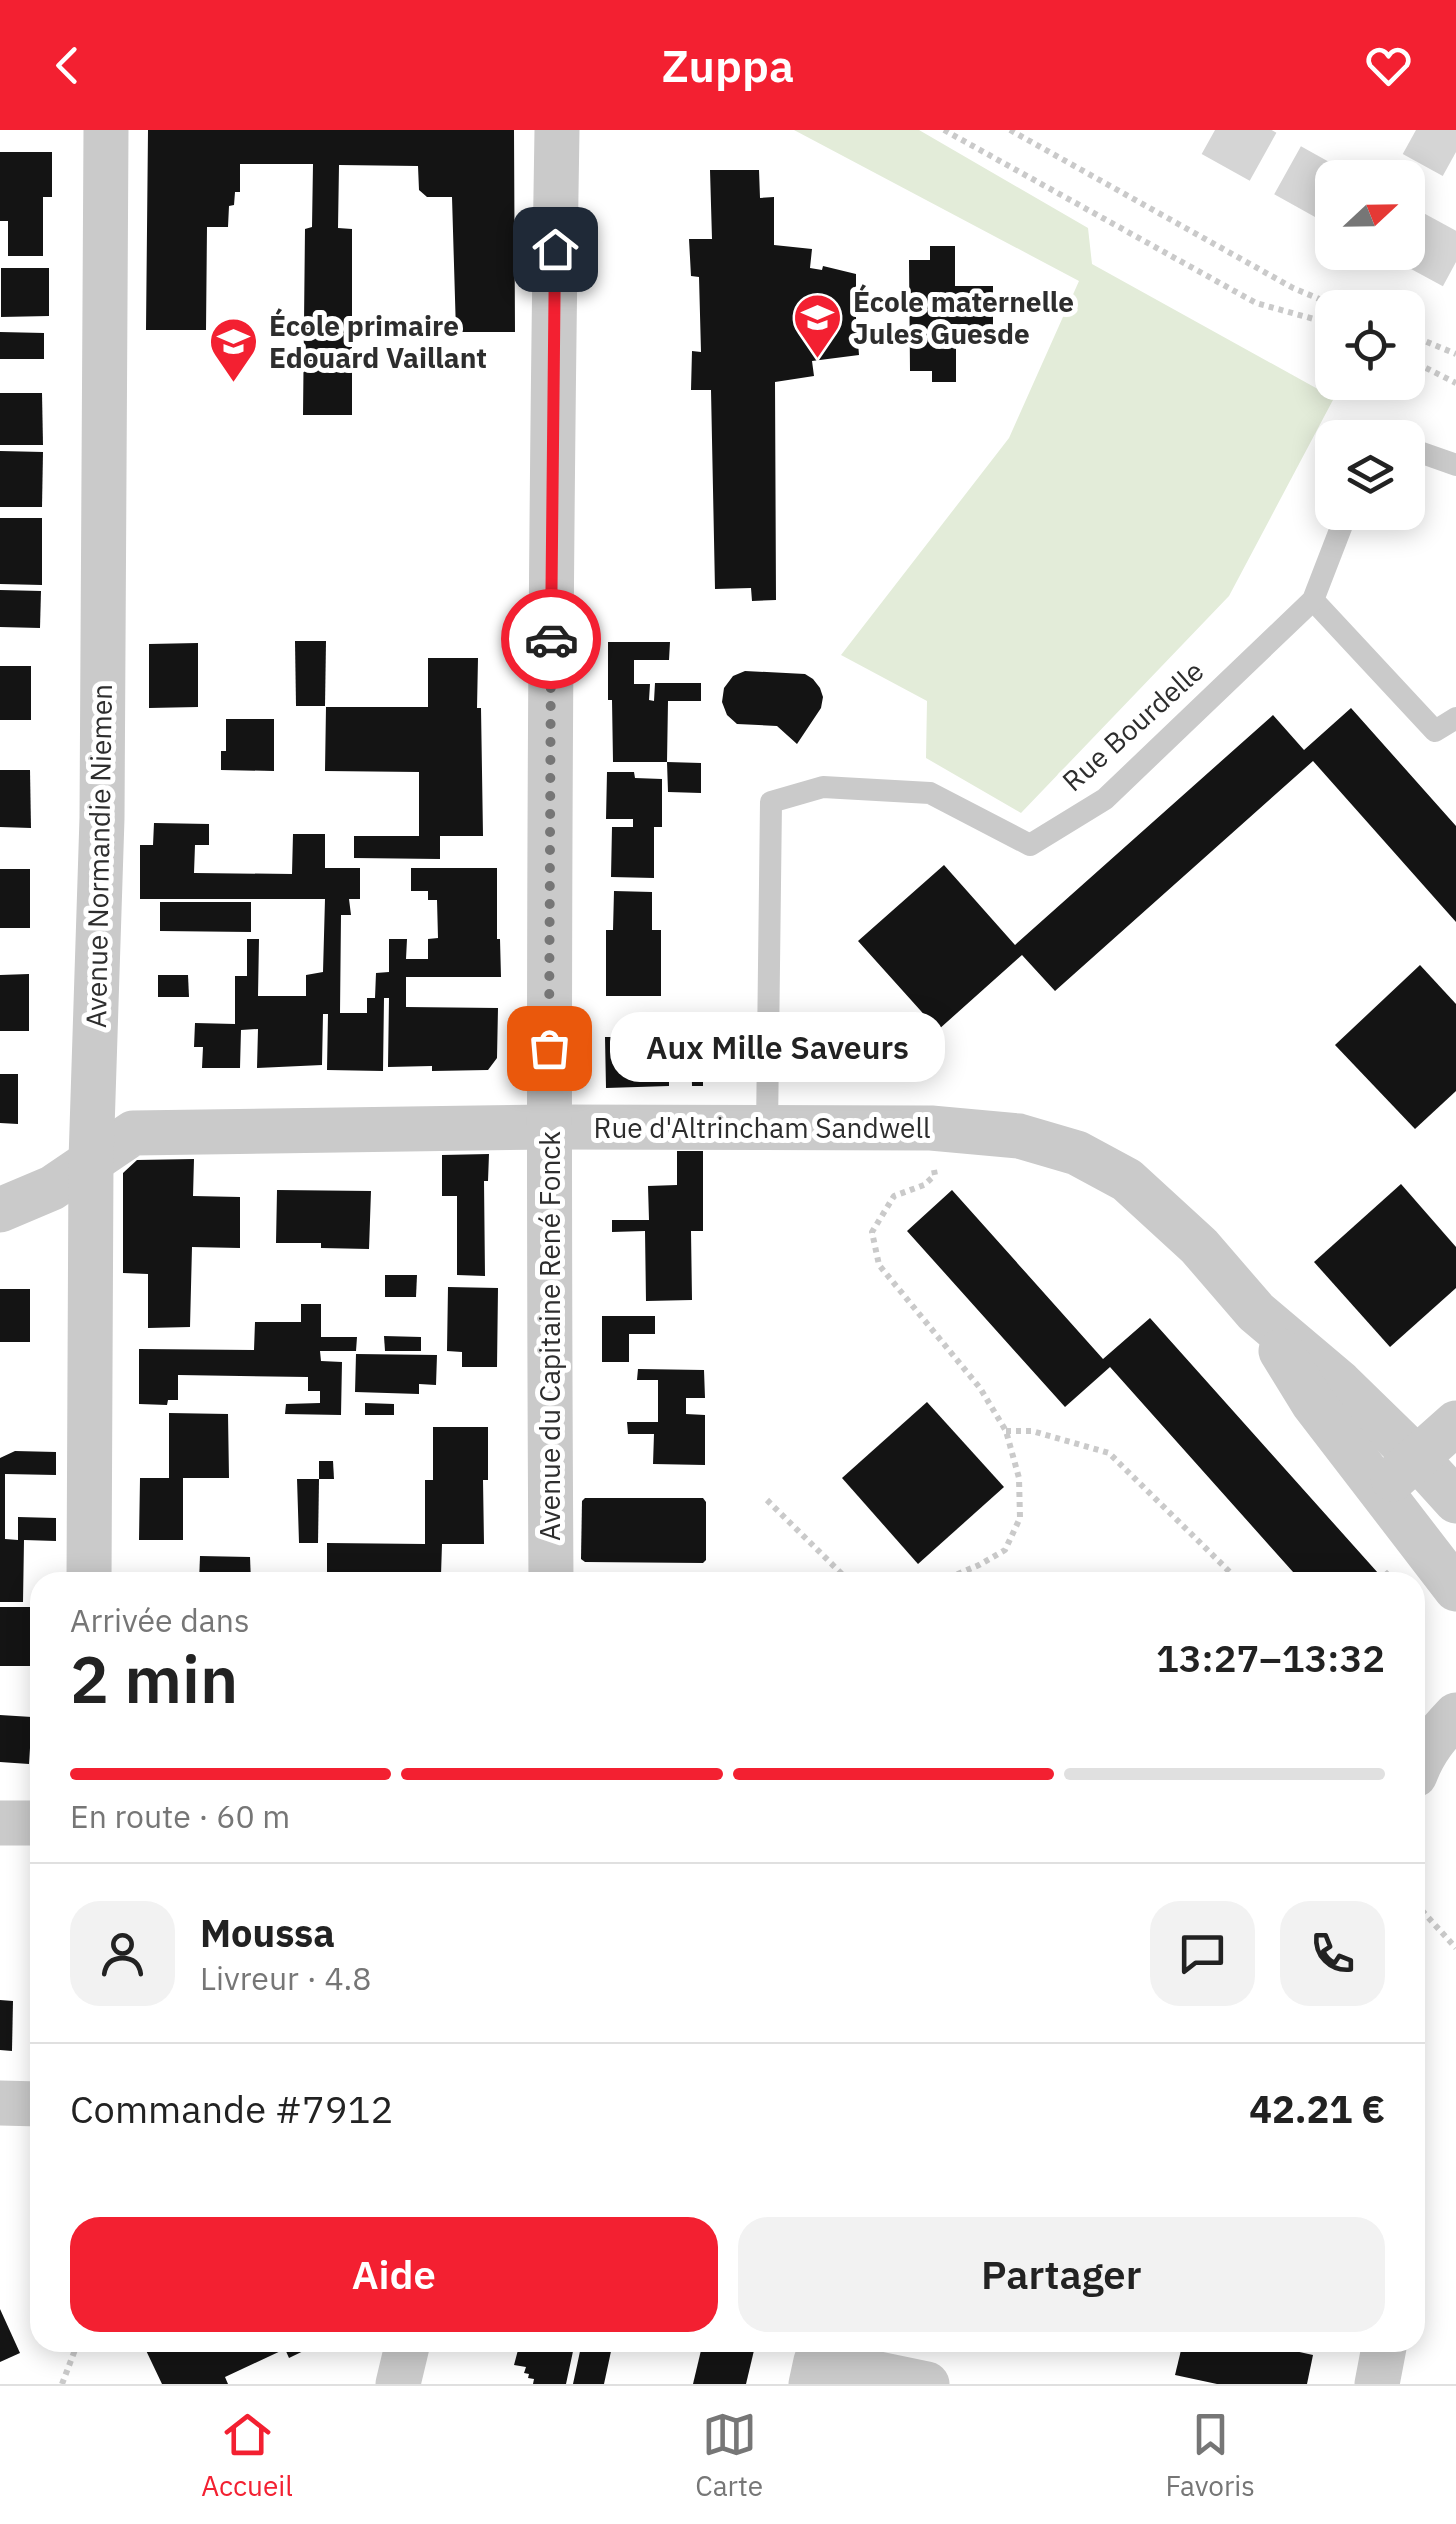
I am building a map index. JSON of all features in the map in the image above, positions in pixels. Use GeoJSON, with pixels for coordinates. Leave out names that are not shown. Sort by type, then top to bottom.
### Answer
{"type":"FeatureCollection","features":[{"type":"Feature","properties":{"kind":"street","name":"Avenue Normandie Niemen"},"geometry":{"type":"LineString","coordinates":[[89,1572],[92,1160],[102,818],[106,130]]}},
{"type":"Feature","properties":{"kind":"street","name":"Avenue du Capitaine René Fonck"},"geometry":{"type":"LineString","coordinates":[[551,1572],[552,438],[557,130]]}},
{"type":"Feature","properties":{"kind":"street","name":"Rue d'Altrincham Sandwell"},"geometry":{"type":"LineString","coordinates":[[0,1210],[52,1188],[133,1133],[550,1127],[931,1128],[1019,1136],[1077,1153],[1127,1180],[1199,1246],[1256,1312],[1313,1402],[1456,1589]]}},
{"type":"Feature","properties":{"kind":"street","name":"Rue d'Altrincham Sandwell"},"geometry":{"type":"LineString","coordinates":[[1256,1312],[1340,1383],[1456,1501]]}},
{"type":"Feature","properties":{"kind":"street"},"geometry":{"type":"LineString","coordinates":[[1381,1490],[1456,1423]]}},
{"type":"Feature","properties":{"kind":"street"},"geometry":{"type":"LineString","coordinates":[[1425,1752],[1456,1715]]}},
{"type":"Feature","properties":{"kind":"street"},"geometry":{"type":"LineString","coordinates":[[0,1822],[30,1823]]}},
{"type":"Feature","properties":{"kind":"street"},"geometry":{"type":"LineString","coordinates":[[0,2104],[30,2104]]}},
{"type":"Feature","properties":{"kind":"street"},"geometry":{"type":"LineString","coordinates":[[398,2384],[406,2352]]}},
{"type":"Feature","properties":{"kind":"street"},"geometry":{"type":"LineString","coordinates":[[1377,2384],[1382,2352]]}},
{"type":"Feature","properties":{"kind":"street"},"geometry":{"type":"LineString","coordinates":[[811,2384],[816,2361],[927,2384]]}},
{"type":"Feature","properties":{"kind":"lane"},"geometry":{"type":"LineString","coordinates":[[1425,454],[1456,464]]}},
{"type":"Feature","properties":{"kind":"lane","name":"Rue Bourdelle"},"geometry":{"type":"LineString","coordinates":[[767,1129],[771,802],[822,787],[930,794],[1030,845],[1104,799],[1314,600],[1340,530]]}},
{"type":"Feature","properties":{"kind":"lane"},"geometry":{"type":"LineString","coordinates":[[1314,600],[1435,731],[1456,718]]}},
{"type":"Feature","properties":{"kind":"path"},"geometry":{"type":"LineString","coordinates":[[944,130],[1256,303],[1315,319]]}},
{"type":"Feature","properties":{"kind":"path"},"geometry":{"type":"LineString","coordinates":[[1010,130],[1315,298]]}},
{"type":"Feature","properties":{"kind":"path"},"geometry":{"type":"LineString","coordinates":[[1425,341],[1456,354]]}},
{"type":"Feature","properties":{"kind":"path"},"geometry":{"type":"LineString","coordinates":[[1425,368],[1456,384]]}},
{"type":"Feature","properties":{"kind":"path"},"geometry":{"type":"LineString","coordinates":[[931,1128],[935,1175],[924,1185],[894,1196],[872,1232],[879,1265],[980,1388],[1006,1431],[1019,1478],[1020,1518],[1005,1550],[961,1572]]}},
{"type":"Feature","properties":{"kind":"path"},"geometry":{"type":"LineString","coordinates":[[1006,1431],[1032,1431],[1109,1453],[1230,1572]]}},
{"type":"Feature","properties":{"kind":"path"},"geometry":{"type":"LineString","coordinates":[[767,1500],[840,1572]]}},
{"type":"Feature","properties":{"kind":"path"},"geometry":{"type":"LineString","coordinates":[[1425,1913],[1456,1948]]}},
{"type":"Feature","properties":{"kind":"path"},"geometry":{"type":"LineString","coordinates":[[62,2384],[74,2352]]}},
{"type":"Feature","properties":{"kind":"green space"},"geometry":{"type":"Polygon","coordinates":[[[794,130],[919,130],[1088,228],[1092,264],[1315,387],[1315,400],[1333,400],[1322,420],[1315,420],[1315,434],[1229,596],[1021,813],[926,758],[927,701],[841,655],[1009,438],[1079,281],[794,130]]]}},
{"type":"Feature","properties":{"kind":"building"},"geometry":{"type":"Polygon","coordinates":[[[148,130],[514,130],[515,332],[456,332],[452,197],[427,197],[419,190],[418,166],[339,165],[338,228],[352,229],[352,415],[303,415],[305,229],[312,227],[313,164],[240,164],[240,192],[235,192],[234,205],[229,206],[228,227],[207,227],[206,330],[146,330],[148,130]]]}},
{"type":"Feature","properties":{"kind":"building"},"geometry":{"type":"Polygon","coordinates":[[[0,152],[52,152],[52,197],[43,197],[43,256],[8,256],[8,221],[0,221],[0,152]]]}},
{"type":"Feature","properties":{"kind":"building"},"geometry":{"type":"Polygon","coordinates":[[[710,170],[759,170],[760,198],[774,197],[774,245],[812,249],[810,268],[822,270],[823,266],[856,274],[859,355],[812,361],[814,376],[775,382],[776,600],[752,601],[751,588],[715,589],[711,390],[691,390],[692,351],[701,352],[699,277],[691,276],[689,239],[712,239],[710,170]]]}},
{"type":"Feature","properties":{"kind":"building"},"geometry":{"type":"Polygon","coordinates":[[[930,246],[955,246],[955,286],[993,286],[993,343],[956,343],[956,382],[932,382],[932,371],[910,371],[909,260],[930,260],[930,246]]]}},
{"type":"Feature","properties":{"kind":"building"},"geometry":{"type":"Polygon","coordinates":[[[1,268],[49,268],[49,316],[1,317],[1,268]]]}},
{"type":"Feature","properties":{"kind":"building"},"geometry":{"type":"Polygon","coordinates":[[[0,332],[44,333],[44,359],[0,359],[0,332]]]}},
{"type":"Feature","properties":{"kind":"building"},"geometry":{"type":"Polygon","coordinates":[[[0,393],[42,393],[43,445],[0,445],[0,393]]]}},
{"type":"Feature","properties":{"kind":"building"},"geometry":{"type":"Polygon","coordinates":[[[0,451],[43,452],[42,507],[0,507],[0,451]]]}},
{"type":"Feature","properties":{"kind":"building"},"geometry":{"type":"Polygon","coordinates":[[[0,518],[42,518],[42,585],[0,584],[0,518]]]}},
{"type":"Feature","properties":{"kind":"building"},"geometry":{"type":"Polygon","coordinates":[[[0,590],[41,591],[40,628],[0,627],[0,590]]]}},
{"type":"Feature","properties":{"kind":"building"},"geometry":{"type":"Polygon","coordinates":[[[295,641],[326,641],[325,706],[296,706],[295,641]]]}},
{"type":"Feature","properties":{"kind":"building"},"geometry":{"type":"Polygon","coordinates":[[[608,642],[670,642],[669,660],[634,660],[634,684],[650,684],[649,700],[654,701],[655,683],[701,683],[701,701],[668,701],[667,762],[613,762],[608,642]]]}},
{"type":"Feature","properties":{"kind":"building"},"geometry":{"type":"Polygon","coordinates":[[[198,643],[198,707],[149,708],[149,644],[198,643]]]}},
{"type":"Feature","properties":{"kind":"building"},"geometry":{"type":"Polygon","coordinates":[[[428,658],[478,658],[483,836],[440,836],[440,859],[354,858],[354,836],[419,836],[419,772],[325,771],[326,707],[428,707],[428,658]]]}},
{"type":"Feature","properties":{"kind":"building"},"geometry":{"type":"Polygon","coordinates":[[[0,666],[31,666],[31,720],[0,720],[0,666]]]}},
{"type":"Feature","properties":{"kind":"building"},"geometry":{"type":"Polygon","coordinates":[[[745,671],[805,674],[820,688],[821,708],[797,744],[777,726],[737,724],[727,715],[722,702],[724,688],[733,676],[745,671]]]}},
{"type":"Feature","properties":{"kind":"building"},"geometry":{"type":"Polygon","coordinates":[[[1351,708],[1456,826],[1456,922],[1313,761],[1055,991],[1022,955],[938,1030],[858,941],[944,865],[1015,945],[1273,715],[1304,750],[1351,708]]]}},
{"type":"Feature","properties":{"kind":"building"},"geometry":{"type":"Polygon","coordinates":[[[226,719],[274,719],[274,771],[221,770],[221,751],[226,751],[226,719]]]}},
{"type":"Feature","properties":{"kind":"building"},"geometry":{"type":"Polygon","coordinates":[[[667,762],[701,763],[701,793],[668,792],[667,762]]]}},
{"type":"Feature","properties":{"kind":"building"},"geometry":{"type":"Polygon","coordinates":[[[0,770],[30,770],[31,828],[0,827],[0,770]]]}},
{"type":"Feature","properties":{"kind":"building"},"geometry":{"type":"Polygon","coordinates":[[[607,772],[634,772],[635,778],[662,779],[662,827],[654,827],[654,878],[611,877],[612,827],[633,827],[633,819],[606,819],[607,772]]]}},
{"type":"Feature","properties":{"kind":"building"},"geometry":{"type":"Polygon","coordinates":[[[154,823],[209,824],[209,845],[195,845],[194,873],[292,874],[293,834],[325,834],[325,868],[360,868],[360,899],[349,899],[351,915],[341,915],[340,1013],[367,1013],[367,998],[375,998],[376,973],[389,972],[389,939],[407,939],[406,959],[428,959],[428,939],[438,938],[437,900],[428,900],[428,891],[411,891],[411,868],[497,868],[501,977],[406,977],[406,1007],[498,1008],[497,1058],[488,1070],[388,1067],[389,998],[384,998],[383,1071],[327,1070],[328,1014],[323,1014],[322,1065],[257,1068],[258,1029],[241,1030],[240,1068],[202,1068],[203,1047],[194,1047],[195,1023],[235,1024],[235,976],[247,976],[247,939],[259,939],[258,996],[306,996],[306,975],[323,972],[325,899],[140,899],[140,845],[153,845],[154,823]]]}},
{"type":"Feature","properties":{"kind":"building"},"geometry":{"type":"Polygon","coordinates":[[[0,869],[30,869],[30,928],[0,928],[0,869]]]}},
{"type":"Feature","properties":{"kind":"building"},"geometry":{"type":"Polygon","coordinates":[[[614,891],[652,892],[652,930],[661,930],[661,996],[606,996],[606,930],[613,930],[614,891]]]}},
{"type":"Feature","properties":{"kind":"building"},"geometry":{"type":"Polygon","coordinates":[[[160,902],[251,902],[251,932],[160,931],[160,902]]]}},
{"type":"Feature","properties":{"kind":"building"},"geometry":{"type":"Polygon","coordinates":[[[1420,965],[1456,1004],[1456,1091],[1415,1129],[1335,1045],[1420,965]]]}},
{"type":"Feature","properties":{"kind":"building"},"geometry":{"type":"Polygon","coordinates":[[[29,974],[29,1031],[0,1031],[0,975],[29,974]]]}},
{"type":"Feature","properties":{"kind":"building"},"geometry":{"type":"Polygon","coordinates":[[[158,975],[188,975],[189,997],[158,997],[158,975]]]}},
{"type":"Feature","properties":{"kind":"building"},"geometry":{"type":"Polygon","coordinates":[[[638,1021],[703,1021],[703,1086],[692,1086],[691,1043],[661,1043],[661,1031],[638,1031],[638,1021]]]}},
{"type":"Feature","properties":{"kind":"building"},"geometry":{"type":"Polygon","coordinates":[[[605,1037],[641,1037],[641,1042],[655,1042],[656,1060],[669,1059],[669,1086],[606,1088],[605,1037]]]}},
{"type":"Feature","properties":{"kind":"building"},"geometry":{"type":"Polygon","coordinates":[[[0,1074],[18,1074],[18,1124],[0,1123],[0,1074]]]}},
{"type":"Feature","properties":{"kind":"building"},"geometry":{"type":"Polygon","coordinates":[[[677,1151],[703,1151],[703,1231],[691,1231],[692,1300],[646,1301],[645,1231],[612,1232],[612,1220],[649,1220],[648,1186],[677,1185],[677,1151]]]}},
{"type":"Feature","properties":{"kind":"building"},"geometry":{"type":"Polygon","coordinates":[[[489,1154],[488,1181],[484,1181],[485,1276],[457,1275],[457,1196],[442,1196],[442,1155],[489,1154]]]}},
{"type":"Feature","properties":{"kind":"building"},"geometry":{"type":"Polygon","coordinates":[[[194,1159],[193,1196],[240,1197],[240,1248],[192,1247],[190,1327],[148,1328],[148,1274],[123,1273],[123,1173],[137,1160],[194,1159]]]}},
{"type":"Feature","properties":{"kind":"building"},"geometry":{"type":"Polygon","coordinates":[[[1401,1184],[1456,1247],[1456,1288],[1390,1347],[1314,1262],[1401,1184]]]}},
{"type":"Feature","properties":{"kind":"building"},"geometry":{"type":"Polygon","coordinates":[[[277,1190],[371,1191],[369,1249],[276,1243],[277,1190]]]}},
{"type":"Feature","properties":{"kind":"building"},"geometry":{"type":"Polygon","coordinates":[[[952,1190],[1103,1359],[1150,1318],[1377,1572],[1293,1572],[1110,1367],[1065,1407],[907,1231],[952,1190]]]}},
{"type":"Feature","properties":{"kind":"building"},"geometry":{"type":"Polygon","coordinates":[[[385,1275],[417,1275],[416,1297],[385,1297],[385,1275]]]}},
{"type":"Feature","properties":{"kind":"building"},"geometry":{"type":"Polygon","coordinates":[[[448,1287],[498,1288],[497,1367],[462,1367],[462,1352],[447,1351],[448,1287]]]}},
{"type":"Feature","properties":{"kind":"building"},"geometry":{"type":"Polygon","coordinates":[[[0,1289],[30,1289],[30,1342],[0,1342],[0,1289]]]}},
{"type":"Feature","properties":{"kind":"building"},"geometry":{"type":"Polygon","coordinates":[[[301,1304],[321,1304],[321,1337],[357,1337],[356,1351],[320,1351],[321,1361],[342,1362],[341,1415],[285,1414],[286,1404],[320,1403],[320,1391],[308,1391],[308,1377],[178,1375],[178,1400],[168,1400],[167,1405],[139,1404],[139,1349],[254,1350],[255,1322],[301,1322],[301,1304]]]}},
{"type":"Feature","properties":{"kind":"building"},"geometry":{"type":"Polygon","coordinates":[[[602,1316],[655,1316],[655,1334],[629,1334],[629,1362],[602,1362],[602,1316]]]}},
{"type":"Feature","properties":{"kind":"building"},"geometry":{"type":"Polygon","coordinates":[[[384,1336],[421,1337],[421,1351],[385,1351],[384,1336]]]}},
{"type":"Feature","properties":{"kind":"building"},"geometry":{"type":"Polygon","coordinates":[[[356,1354],[437,1355],[436,1385],[419,1384],[419,1394],[355,1392],[356,1354]]]}},
{"type":"Feature","properties":{"kind":"building"},"geometry":{"type":"Polygon","coordinates":[[[638,1369],[704,1370],[705,1398],[686,1398],[686,1414],[705,1415],[705,1465],[653,1464],[654,1434],[628,1434],[627,1422],[658,1422],[658,1380],[637,1380],[638,1369]]]}},
{"type":"Feature","properties":{"kind":"building"},"geometry":{"type":"Polygon","coordinates":[[[927,1402],[1004,1487],[918,1564],[842,1478],[927,1402]]]}},
{"type":"Feature","properties":{"kind":"building"},"geometry":{"type":"Polygon","coordinates":[[[365,1403],[394,1404],[394,1415],[365,1415],[365,1403]]]}},
{"type":"Feature","properties":{"kind":"building"},"geometry":{"type":"Polygon","coordinates":[[[169,1413],[228,1414],[229,1478],[183,1478],[183,1540],[139,1540],[140,1478],[169,1478],[169,1413]]]}},
{"type":"Feature","properties":{"kind":"building"},"geometry":{"type":"Polygon","coordinates":[[[433,1427],[488,1427],[488,1480],[483,1480],[484,1544],[442,1544],[441,1572],[327,1572],[327,1543],[425,1544],[425,1480],[433,1480],[433,1427]]]}},
{"type":"Feature","properties":{"kind":"building"},"geometry":{"type":"Polygon","coordinates":[[[15,1451],[56,1452],[56,1475],[5,1474],[5,1539],[18,1540],[18,1517],[56,1518],[56,1541],[24,1540],[23,1602],[0,1602],[0,1458],[15,1451]]]}},
{"type":"Feature","properties":{"kind":"building"},"geometry":{"type":"Polygon","coordinates":[[[319,1461],[333,1461],[334,1479],[319,1479],[319,1461]]]}},
{"type":"Feature","properties":{"kind":"building"},"geometry":{"type":"Polygon","coordinates":[[[297,1479],[319,1479],[318,1543],[299,1543],[297,1479]]]}},
{"type":"Feature","properties":{"kind":"building"},"geometry":{"type":"Polygon","coordinates":[[[585,1498],[703,1498],[706,1560],[585,1562],[581,1559],[585,1498]]]}},
{"type":"Feature","properties":{"kind":"building"},"geometry":{"type":"Polygon","coordinates":[[[200,1556],[250,1557],[251,1572],[199,1572],[200,1556]]]}},
{"type":"Feature","properties":{"kind":"building"},"geometry":{"type":"Polygon","coordinates":[[[0,1607],[30,1607],[30,1666],[0,1666],[0,1607]]]}},
{"type":"Feature","properties":{"kind":"building"},"geometry":{"type":"Polygon","coordinates":[[[0,1715],[30,1717],[29,1764],[0,1762],[0,1715]]]}},
{"type":"Feature","properties":{"kind":"building"},"geometry":{"type":"Polygon","coordinates":[[[0,2000],[13,2001],[12,2051],[0,2050],[0,2000]]]}},
{"type":"Feature","properties":{"kind":"building"},"geometry":{"type":"Polygon","coordinates":[[[0,2309],[20,2353],[0,2362],[0,2309]]]}},
{"type":"Feature","properties":{"kind":"building"},"geometry":{"type":"Polygon","coordinates":[[[147,2352],[279,2352],[225,2377],[228,2384],[162,2384],[147,2352]]]}},
{"type":"Feature","properties":{"kind":"building"},"geometry":{"type":"Polygon","coordinates":[[[517,2352],[573,2352],[566,2384],[533,2384],[534,2379],[524,2373],[526,2367],[514,2365],[517,2352]]]}},
{"type":"Feature","properties":{"kind":"building"},"geometry":{"type":"Polygon","coordinates":[[[580,2352],[611,2352],[604,2384],[573,2384],[580,2352]]]}},
{"type":"Feature","properties":{"kind":"building"},"geometry":{"type":"Polygon","coordinates":[[[701,2352],[754,2352],[746,2384],[693,2384],[701,2352]]]}},
{"type":"Feature","properties":{"kind":"building"},"geometry":{"type":"Polygon","coordinates":[[[1181,2352],[1313,2355],[1307,2384],[1217,2384],[1175,2375],[1181,2352]]]}},
{"type":"Feature","properties":{"kind":"tunnel"},"geometry":{"type":"LineString","coordinates":[[1215,130],[1315,186]]}},
{"type":"Feature","properties":{"kind":"tunnel"},"geometry":{"type":"LineString","coordinates":[[1416,130],[1456,152]]}},
{"type":"Feature","properties":{"kind":"tunnel"},"geometry":{"type":"LineString","coordinates":[[1425,245],[1456,262]]}},
{"type":"Feature","properties":{"kind":"way so far"},"geometry":{"type":"LineString","coordinates":[[549,1048],[551,639]]}},
{"type":"Feature","properties":{"kind":"place","name":"École maternelle Jules Guesde"},"geometry":{"type":"Point","coordinates":[818,360]}},
{"type":"Feature","properties":{"kind":"place","name":"École primaire Edouard Vaillant"},"geometry":{"type":"Point","coordinates":[234,384]}},
{"type":"Feature","properties":{"kind":"place","name":"Aux Mille Saveurs"},"geometry":{"type":"Point","coordinates":[549,1048]}},
{"type":"Feature","properties":{"kind":"route"},"geometry":{"type":"LineString","coordinates":[[551,639],[555,249]]}}]}
